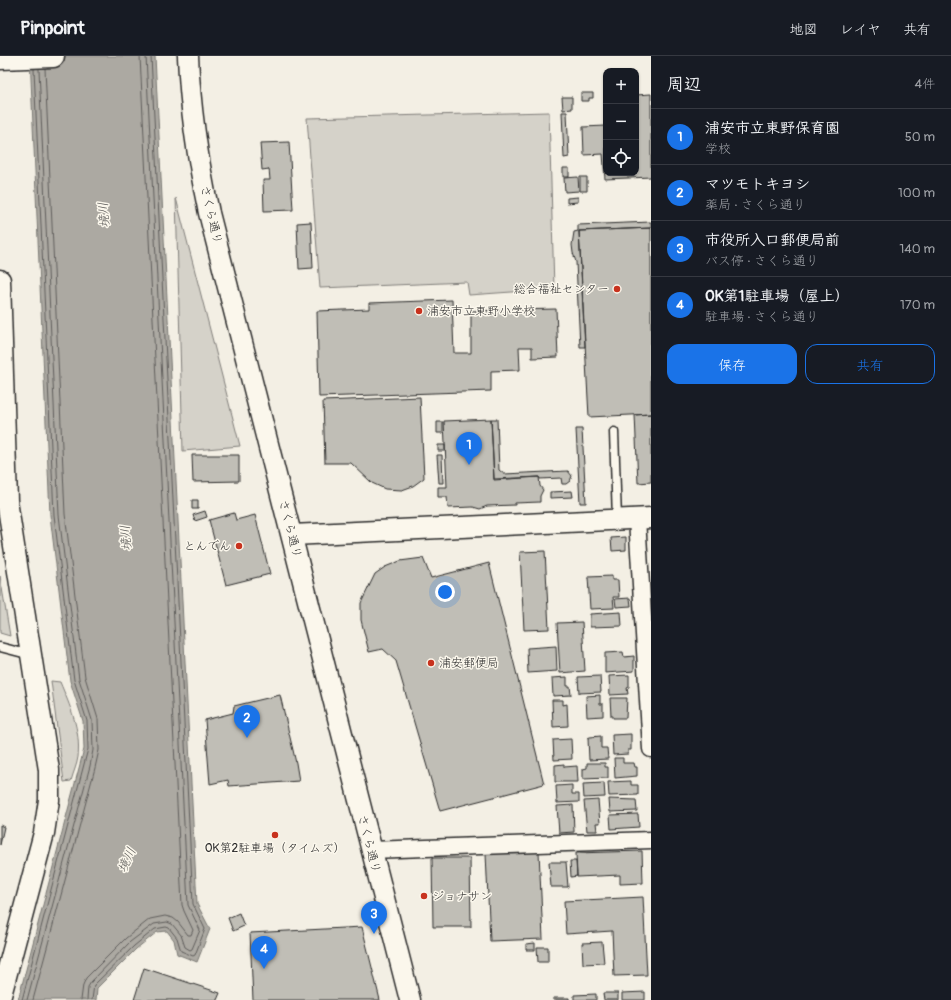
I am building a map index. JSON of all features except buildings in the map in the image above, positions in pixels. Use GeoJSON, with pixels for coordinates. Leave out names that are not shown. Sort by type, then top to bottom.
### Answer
{"type":"FeatureCollection","features":[{"type":"Feature","properties":{"kind":"highway"},"geometry":{"type":"LineString","coordinates":[[0,58],[53,56]]}},
{"type":"Feature","properties":{"kind":"street","name":"さくら通り"},"geometry":{"type":"LineString","coordinates":[[188,56],[192,120],[199,165],[209,212],[410,1000]]}},
{"type":"Feature","properties":{"kind":"street"},"geometry":{"type":"LineString","coordinates":[[0,280],[4,503],[49,770],[49,800],[44,833],[0,999]]}},
{"type":"Feature","properties":{"kind":"street"},"geometry":{"type":"LineString","coordinates":[[292,535],[635,519],[651,749]]}},
{"type":"Feature","properties":{"kind":"street"},"geometry":{"type":"LineString","coordinates":[[371,850],[651,840]]}},
{"type":"Feature","properties":{"kind":"lane"},"geometry":{"type":"LineString","coordinates":[[614,432],[635,519]]}},
{"type":"Feature","properties":{"kind":"lane"},"geometry":{"type":"LineString","coordinates":[[0,647],[31,656]]}},
{"type":"Feature","properties":{"kind":"shaded area"},"geometry":{"type":"Polygon","coordinates":[[[549,112],[554,289],[469,295],[467,282],[320,288],[307,118],[549,112]]]}},
{"type":"Feature","properties":{"kind":"shaded area"},"geometry":{"type":"Polygon","coordinates":[[[176,198],[240,446],[183,451],[176,198]]]}},
{"type":"Feature","properties":{"kind":"shaded area"},"geometry":{"type":"Polygon","coordinates":[[[0,576],[10,636],[0,633],[0,576]]]}},
{"type":"Feature","properties":{"kind":"shaded area"},"geometry":{"type":"Polygon","coordinates":[[[51,681],[60,682],[74,718],[78,737],[78,757],[71,781],[64,782],[51,681]]]}},
{"type":"Feature","properties":{"kind":"water","name":"境川"},"geometry":{"type":"Polygon","coordinates":[[[30,56],[155,56],[197,904],[210,929],[197,962],[177,954],[174,940],[167,931],[157,932],[136,949],[97,988],[96,1000],[18,1000],[84,749],[83,721],[70,681],[50,515],[30,56]]]}},
{"type":"Feature","properties":{"kind":"place","name":"総合福祉センター"},"geometry":{"type":"Point","coordinates":[617,289]}},
{"type":"Feature","properties":{"kind":"place","name":"浦安市立東野小学校"},"geometry":{"type":"Point","coordinates":[419,311]}},
{"type":"Feature","properties":{"kind":"place","name":"浦安市立東野保育園"},"geometry":{"type":"Point","coordinates":[469,465]}},
{"type":"Feature","properties":{"kind":"place","name":"とんでん"},"geometry":{"type":"Point","coordinates":[239,546]}},
{"type":"Feature","properties":{"kind":"place","name":"浦安郵便局"},"geometry":{"type":"Point","coordinates":[431,663]}},
{"type":"Feature","properties":{"kind":"place","name":"マツモトキヨシ"},"geometry":{"type":"Point","coordinates":[247,738]}},
{"type":"Feature","properties":{"kind":"place","name":"OK第2駐車場（タイムズ）"},"geometry":{"type":"Point","coordinates":[275,835]}},
{"type":"Feature","properties":{"kind":"place","name":"ジョナサン"},"geometry":{"type":"Point","coordinates":[424,896]}},
{"type":"Feature","properties":{"kind":"place","name":"市役所入口郵便局前"},"geometry":{"type":"Point","coordinates":[374,934]}},
{"type":"Feature","properties":{"kind":"place","name":"OK第1駐車場（屋上）"},"geometry":{"type":"Point","coordinates":[264,969]}}]}
